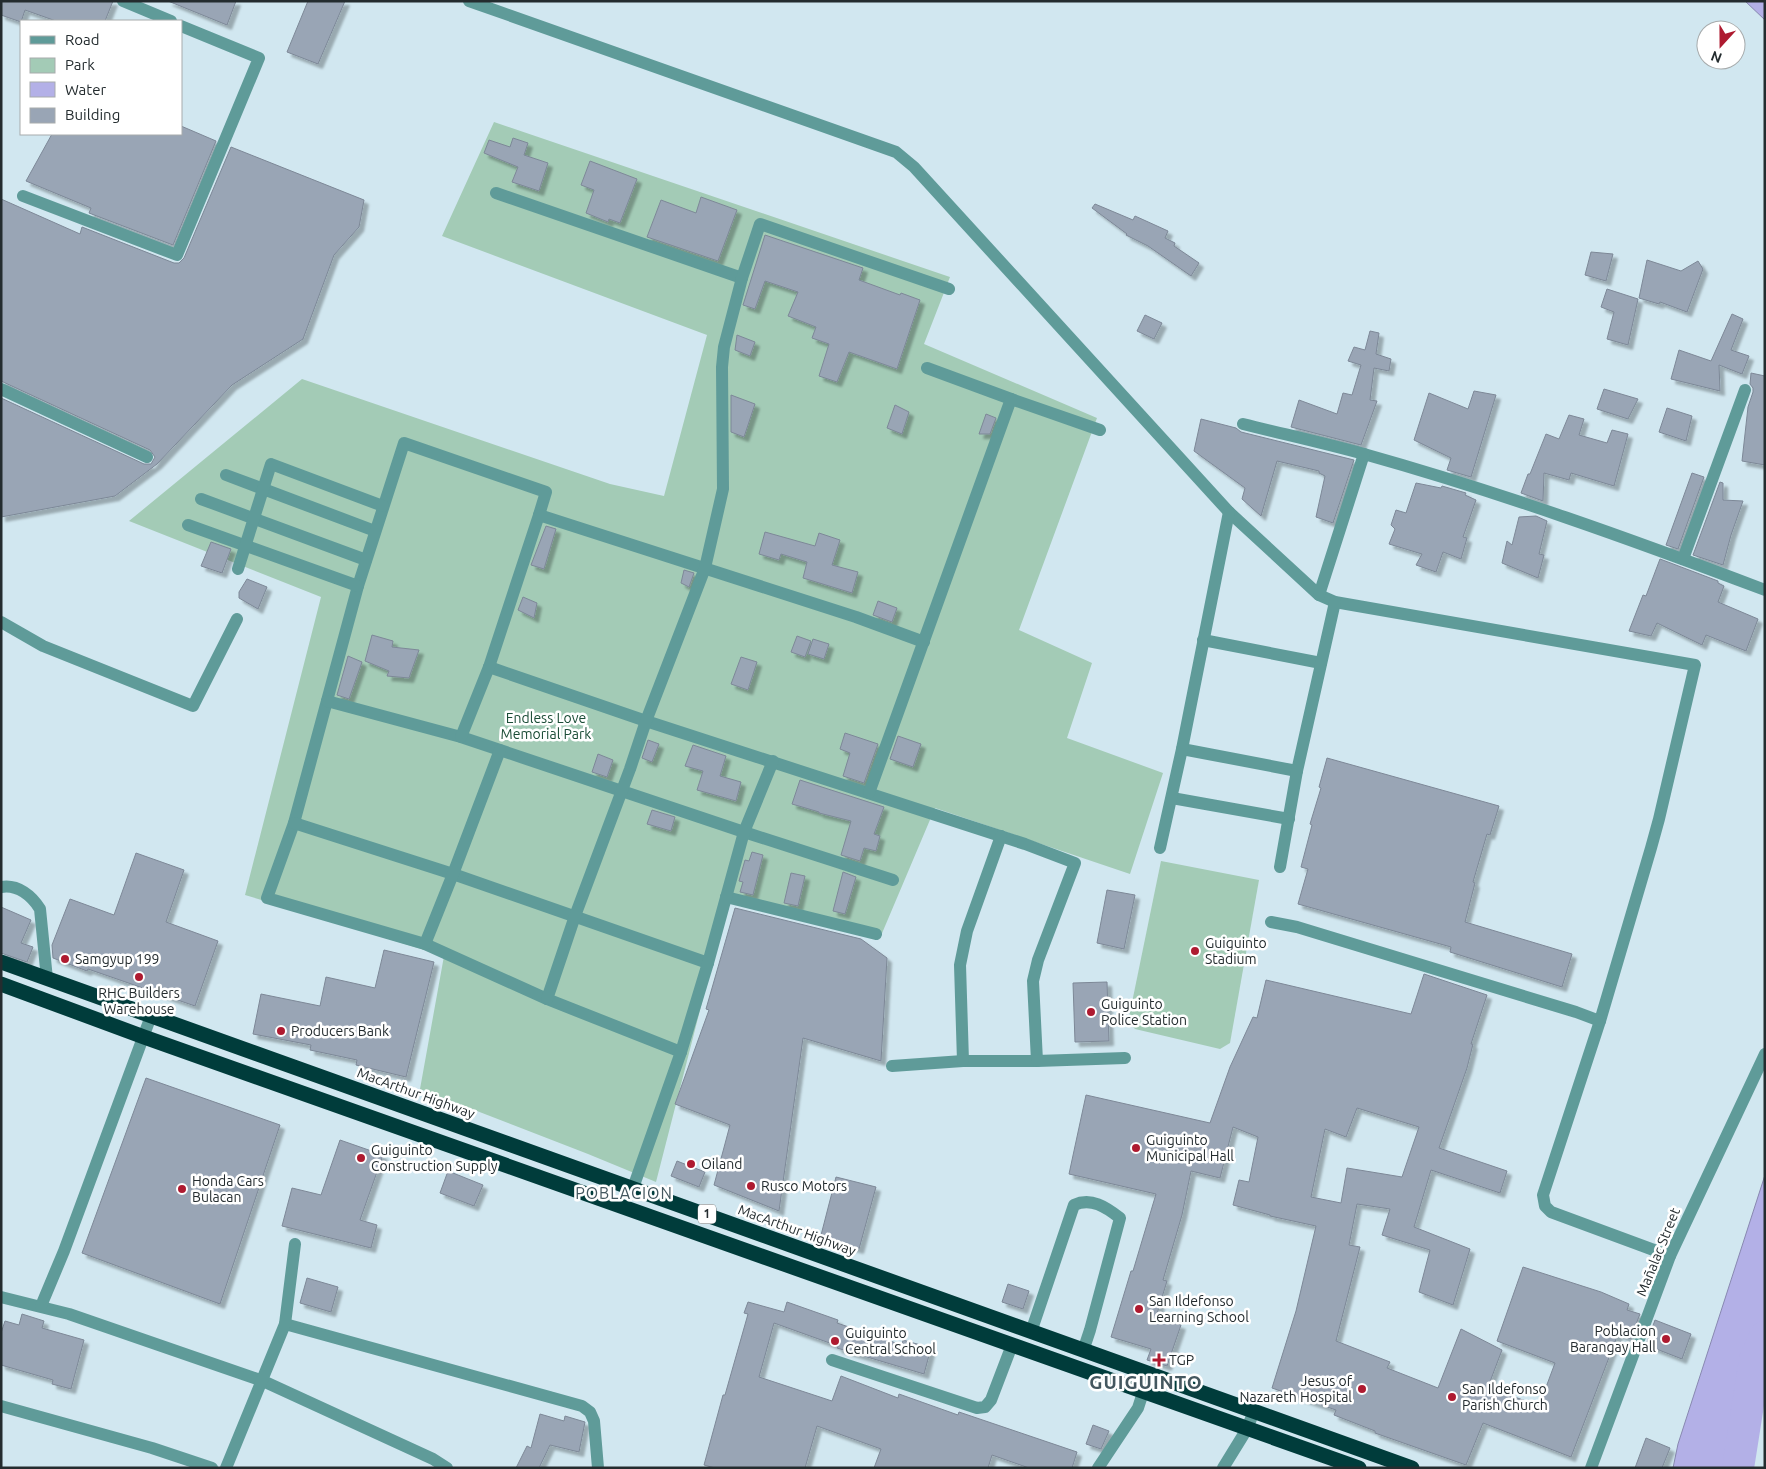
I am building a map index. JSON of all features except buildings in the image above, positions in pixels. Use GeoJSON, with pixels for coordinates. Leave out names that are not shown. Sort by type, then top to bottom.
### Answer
{"type":"FeatureCollection","features":[{"type":"Feature","properties":{"kind":"highway","name":"MacArthur Highway"},"geometry":{"type":"LineString","coordinates":[[1,962],[1412,1468]]}},
{"type":"Feature","properties":{"kind":"highway","name":"1"},"geometry":{"type":"LineString","coordinates":[[1,984],[1354,1467]]}},
{"type":"Feature","properties":{"kind":"street"},"geometry":{"type":"LineString","coordinates":[[123,1],[169,20]]}},
{"type":"Feature","properties":{"kind":"street"},"geometry":{"type":"LineString","coordinates":[[469,1],[896,152],[920,174],[1229,512],[1319,595],[1335,602],[1696,665],[1660,819],[1600,1021],[1544,1195],[1544,1206],[1551,1212],[1670,1256]]}},
{"type":"Feature","properties":{"kind":"street"},"geometry":{"type":"LineString","coordinates":[[22,196],[177,255],[259,58],[182,26]]}},
{"type":"Feature","properties":{"kind":"street"},"geometry":{"type":"LineString","coordinates":[[496,193],[742,278]]}},
{"type":"Feature","properties":{"kind":"street"},"geometry":{"type":"LineString","coordinates":[[547,999],[646,721],[705,568],[723,489],[722,360],[724,347],[742,278],[760,224],[950,289]]}},
{"type":"Feature","properties":{"kind":"street"},"geometry":{"type":"LineString","coordinates":[[927,368],[1100,430]]}},
{"type":"Feature","properties":{"kind":"street"},"geometry":{"type":"LineString","coordinates":[[1,389],[147,458]]}},
{"type":"Feature","properties":{"kind":"street"},"geometry":{"type":"LineString","coordinates":[[1682,559],[1745,390]]}},
{"type":"Feature","properties":{"kind":"street"},"geometry":{"type":"LineString","coordinates":[[869,793],[1011,399]]}},
{"type":"Feature","properties":{"kind":"street"},"geometry":{"type":"LineString","coordinates":[[1243,424],[1364,454],[1582,522],[1765,590]]}},
{"type":"Feature","properties":{"kind":"street"},"geometry":{"type":"LineString","coordinates":[[460,738],[488,667],[546,492],[404,443],[358,586],[294,823],[267,898],[424,944],[547,999],[681,1052]]}},
{"type":"Feature","properties":{"kind":"street"},"geometry":{"type":"LineString","coordinates":[[1319,595],[1364,454]]}},
{"type":"Feature","properties":{"kind":"street"},"geometry":{"type":"LineString","coordinates":[[238,569],[271,464],[383,506]]}},
{"type":"Feature","properties":{"kind":"street"},"geometry":{"type":"LineString","coordinates":[[226,475],[375,531]]}},
{"type":"Feature","properties":{"kind":"street"},"geometry":{"type":"LineString","coordinates":[[201,499],[366,560]]}},
{"type":"Feature","properties":{"kind":"street"},"geometry":{"type":"LineString","coordinates":[[1160,848],[1172,798],[1229,512]]}},
{"type":"Feature","properties":{"kind":"street"},"geometry":{"type":"LineString","coordinates":[[539,515],[856,617],[924,642]]}},
{"type":"Feature","properties":{"kind":"street"},"geometry":{"type":"LineString","coordinates":[[188,525],[358,586]]}},
{"type":"Feature","properties":{"kind":"street"},"geometry":{"type":"LineString","coordinates":[[1280,867],[1297,770],[1335,602]]}},
{"type":"Feature","properties":{"kind":"street"},"geometry":{"type":"LineString","coordinates":[[1,622],[43,646],[193,706],[237,619]]}},
{"type":"Feature","properties":{"kind":"street"},"geometry":{"type":"LineString","coordinates":[[1203,640],[1321,663]]}},
{"type":"Feature","properties":{"kind":"street"},"geometry":{"type":"LineString","coordinates":[[488,667],[646,721],[1001,836],[1075,863],[1038,960],[1033,981],[1037,1062]]}},
{"type":"Feature","properties":{"kind":"street"},"geometry":{"type":"LineString","coordinates":[[326,701],[500,750],[622,792],[893,880]]}},
{"type":"Feature","properties":{"kind":"street"},"geometry":{"type":"LineString","coordinates":[[1182,749],[1297,770]]}},
{"type":"Feature","properties":{"kind":"street"},"geometry":{"type":"LineString","coordinates":[[424,944],[500,750]]}},
{"type":"Feature","properties":{"kind":"street"},"geometry":{"type":"LineString","coordinates":[[633,1188],[681,1052],[744,832],[773,761]]}},
{"type":"Feature","properties":{"kind":"street"},"geometry":{"type":"LineString","coordinates":[[1172,798],[1289,819]]}},
{"type":"Feature","properties":{"kind":"street"},"geometry":{"type":"LineString","coordinates":[[294,823],[453,874],[708,963]]}},
{"type":"Feature","properties":{"kind":"street"},"geometry":{"type":"LineString","coordinates":[[963,1061],[960,965],[967,931],[1001,836]]}},
{"type":"Feature","properties":{"kind":"street"},"geometry":{"type":"LineString","coordinates":[[1,887],[9,885],[21,890],[35,901],[40,910],[47,979]]}},
{"type":"Feature","properties":{"kind":"street"},"geometry":{"type":"LineString","coordinates":[[726,897],[876,934]]}},
{"type":"Feature","properties":{"kind":"street"},"geometry":{"type":"LineString","coordinates":[[1271,922],[1297,927],[1600,1021]]}},
{"type":"Feature","properties":{"kind":"street"},"geometry":{"type":"LineString","coordinates":[[41,1306],[64,1251],[151,1016]]}},
{"type":"Feature","properties":{"kind":"street","name":"Mañalac Street"},"geometry":{"type":"LineString","coordinates":[[1591,1468],[1670,1256],[1765,1054]]}},
{"type":"Feature","properties":{"kind":"street"},"geometry":{"type":"LineString","coordinates":[[892,1066],[963,1061],[1037,1062],[1125,1058]]}},
{"type":"Feature","properties":{"kind":"street"},"geometry":{"type":"LineString","coordinates":[[1031,1332],[1074,1205],[1083,1201],[1097,1204],[1109,1209],[1120,1218],[1083,1351]]}},
{"type":"Feature","properties":{"kind":"street"},"geometry":{"type":"LineString","coordinates":[[226,1468],[285,1324],[295,1244]]}},
{"type":"Feature","properties":{"kind":"street"},"geometry":{"type":"LineString","coordinates":[[1,1297],[69,1314],[263,1381],[433,1459],[447,1468]]}},
{"type":"Feature","properties":{"kind":"street"},"geometry":{"type":"LineString","coordinates":[[285,1324],[582,1406],[590,1412],[594,1421],[598,1468]]}},
{"type":"Feature","properties":{"kind":"street"},"geometry":{"type":"LineString","coordinates":[[832,1360],[977,1408],[985,1407],[991,1400],[1012,1346]]}},
{"type":"Feature","properties":{"kind":"street"},"geometry":{"type":"LineString","coordinates":[[1098,1468],[1138,1408],[1150,1374]]}},
{"type":"Feature","properties":{"kind":"street"},"geometry":{"type":"LineString","coordinates":[[1,1406],[152,1448],[212,1468]]}},
{"type":"Feature","properties":{"kind":"street"},"geometry":{"type":"LineString","coordinates":[[1223,1468],[1247,1429],[1254,1411]]}},
{"type":"Feature","properties":{"kind":"green space","name":"Endless Love Memorial Park"},"geometry":{"type":"Polygon","coordinates":[[[494,122],[950,277],[924,344],[1097,418],[1019,630],[1092,663],[1067,738],[1163,773],[1130,874],[935,808],[880,938],[729,897],[656,1182],[420,1089],[444,956],[245,895],[321,597],[129,521],[302,379],[610,484],[664,496],[707,335],[442,236],[494,122]]]}},
{"type":"Feature","properties":{"kind":"green space","name":"Guiguinto Stadium"},"geometry":{"type":"Polygon","coordinates":[[[1161,861],[1259,880],[1230,1043],[1220,1049],[1135,1029],[1128,1022],[1161,861]]]}},
{"type":"Feature","properties":{"kind":"water"},"geometry":{"type":"Polygon","coordinates":[[[1745,1],[1765,1],[1765,20],[1745,1]]]}},
{"type":"Feature","properties":{"kind":"water"},"geometry":{"type":"Polygon","coordinates":[[[1765,1175],[1765,1358],[1737,1468],[1673,1468],[1678,1444],[1765,1175]]]}},
{"type":"Feature","properties":{"kind":"waterway"},"geometry":{"type":"LineString","coordinates":[[1738,1468],[1755,1360],[1765,1337]]}},
{"type":"Feature","properties":{"kind":"place","name":"Guiguinto Stadium"},"geometry":{"type":"Point","coordinates":[1195,951]}},
{"type":"Feature","properties":{"kind":"place","name":"Samgyup 199"},"geometry":{"type":"Point","coordinates":[65,959]}},
{"type":"Feature","properties":{"kind":"place","name":"RHC Builders Warehouse"},"geometry":{"type":"Point","coordinates":[139,977]}},
{"type":"Feature","properties":{"kind":"place","name":"Guiguinto Police Station"},"geometry":{"type":"Point","coordinates":[1091,1012]}},
{"type":"Feature","properties":{"kind":"place","name":"Producers Bank"},"geometry":{"type":"Point","coordinates":[281,1031]}},
{"type":"Feature","properties":{"kind":"place","name":"Guiguinto Municipal Hall"},"geometry":{"type":"Point","coordinates":[1136,1148]}},
{"type":"Feature","properties":{"kind":"place","name":"Guiguinto Construction Supply"},"geometry":{"type":"Point","coordinates":[361,1158]}},
{"type":"Feature","properties":{"kind":"place","name":"Oiland"},"geometry":{"type":"Point","coordinates":[691,1164]}},
{"type":"Feature","properties":{"kind":"place","name":"Rusco Motors"},"geometry":{"type":"Point","coordinates":[751,1186]}},
{"type":"Feature","properties":{"kind":"place","name":"Honda Cars Bulacan"},"geometry":{"type":"Point","coordinates":[182,1189]}},
{"type":"Feature","properties":{"kind":"place","name":"San Ildefonso Learning School"},"geometry":{"type":"Point","coordinates":[1139,1309]}},
{"type":"Feature","properties":{"kind":"place","name":"Poblacion Barangay Hall"},"geometry":{"type":"Point","coordinates":[1666,1339]}},
{"type":"Feature","properties":{"kind":"place","name":"Guiguinto Central School"},"geometry":{"type":"Point","coordinates":[835,1341]}},
{"type":"Feature","properties":{"kind":"place","name":"TGP"},"geometry":{"type":"Point","coordinates":[1159,1360]}},
{"type":"Feature","properties":{"kind":"place","name":"Jesus of Nazareth Hospital"},"geometry":{"type":"Point","coordinates":[1362,1389]}},
{"type":"Feature","properties":{"kind":"place","name":"San Ildefonso Parish Church"},"geometry":{"type":"Point","coordinates":[1452,1397]}},
{"type":"Feature","properties":{"kind":"district","name":"POBLACION"},"geometry":{"type":"Point","coordinates":[624,1193]}},
{"type":"Feature","properties":{"kind":"district","name":"GUIGUINTO"},"geometry":{"type":"Point","coordinates":[1146,1382]}}]}
